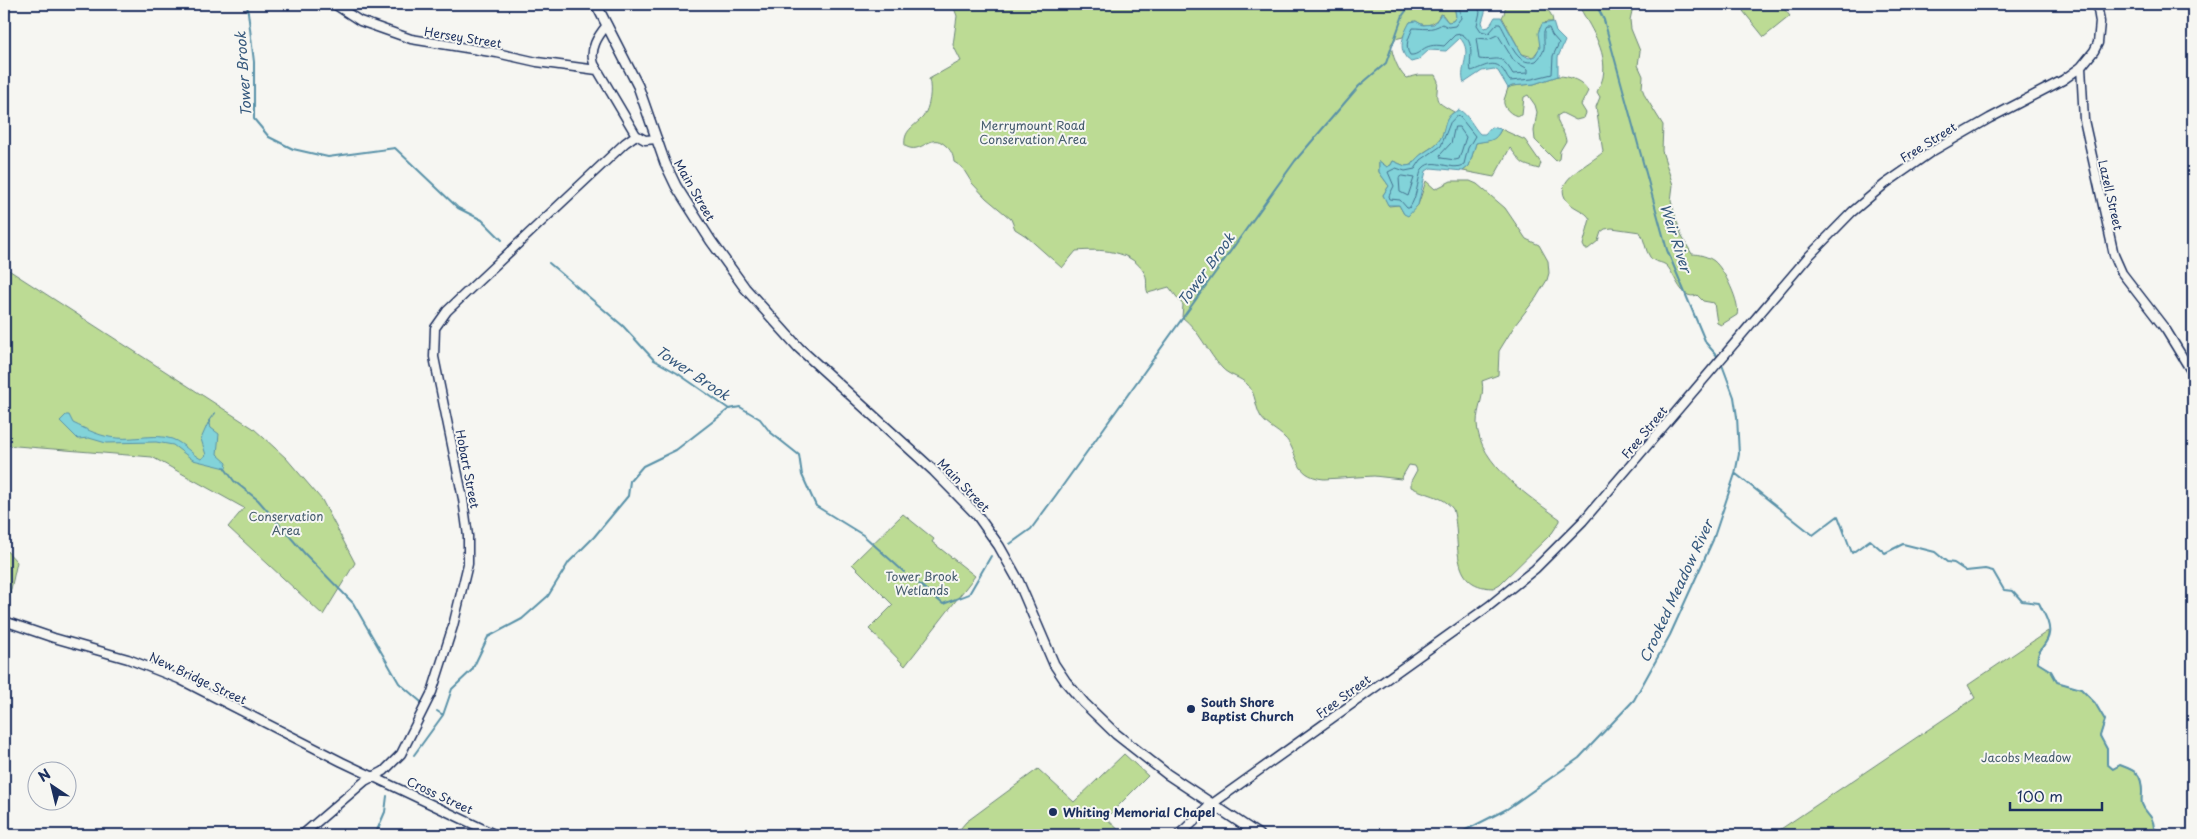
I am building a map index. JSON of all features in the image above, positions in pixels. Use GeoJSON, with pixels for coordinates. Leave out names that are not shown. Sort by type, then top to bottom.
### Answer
{"type":"FeatureCollection","features":[{"type":"Feature","properties":{"kind":"main road","name":"Main Street"},"geometry":{"type":"LineString","coordinates":[[596,4],[638,86],[676,186],[711,241],[756,301],[815,364],[934,471],[982,520],[1017,578],[1054,664],[1076,694],[1096,715],[1132,747],[1167,774],[1259,835]]}},
{"type":"Feature","properties":{"kind":"main road"},"geometry":{"type":"LineString","coordinates":[[1179,835],[1212,804]]}},
{"type":"Feature","properties":{"kind":"street","name":"Hersey Street"},"geometry":{"type":"LineString","coordinates":[[334,4],[360,21],[411,39],[497,53],[537,62],[597,70]]}},
{"type":"Feature","properties":{"kind":"street"},"geometry":{"type":"LineString","coordinates":[[2081,67],[2098,43],[2100,22],[2097,4]]}},
{"type":"Feature","properties":{"kind":"street"},"geometry":{"type":"LineString","coordinates":[[607,25],[595,44],[593,52],[592,58],[597,70],[636,135],[646,140],[657,139]]}},
{"type":"Feature","properties":{"kind":"street","name":"Free Street"},"geometry":{"type":"LineString","coordinates":[[1212,804],[1494,602],[1535,570],[1583,521],[1830,233],[1885,184],[1940,147],[1990,118],[2063,80],[2081,67]]}},
{"type":"Feature","properties":{"kind":"street","name":"Lazell Street"},"geometry":{"type":"LineString","coordinates":[[2081,67],[2084,120],[2117,264],[2132,287],[2166,330],[2193,374]]}},
{"type":"Feature","properties":{"kind":"street","name":"Hobart Street"},"geometry":{"type":"LineString","coordinates":[[302,835],[365,780],[374,777],[387,768],[401,754],[429,698],[452,632],[468,564],[465,508],[434,357],[435,328],[447,312],[504,256],[625,143],[636,135]]}},
{"type":"Feature","properties":{"kind":"street","name":"New Bridge Street"},"geometry":{"type":"LineString","coordinates":[[4,621],[54,638],[128,659],[179,679],[374,777]]}},
{"type":"Feature","properties":{"kind":"street","name":"Cross Street"},"geometry":{"type":"LineString","coordinates":[[374,777],[496,835]]}},
{"type":"Feature","properties":{"kind":"green space","name":"Merrymount Road Conservation Area"},"geometry":{"type":"Polygon","coordinates":[[[955,4],[1454,4],[1456,17],[1453,21],[1448,22],[1440,14],[1436,21],[1430,24],[1426,25],[1416,21],[1410,22],[1403,37],[1395,39],[1391,44],[1396,62],[1403,75],[1406,78],[1419,75],[1435,75],[1438,81],[1438,100],[1454,112],[1450,115],[1438,142],[1419,156],[1412,165],[1405,166],[1393,161],[1387,167],[1379,161],[1379,172],[1389,186],[1383,195],[1389,206],[1399,205],[1404,214],[1418,205],[1426,181],[1435,189],[1451,181],[1470,181],[1477,184],[1505,208],[1526,239],[1539,245],[1548,261],[1549,273],[1547,280],[1499,351],[1498,375],[1482,381],[1483,386],[1477,423],[1480,438],[1486,452],[1496,466],[1521,490],[1560,519],[1552,533],[1500,584],[1493,588],[1478,586],[1469,580],[1459,560],[1453,509],[1439,498],[1411,487],[1411,481],[1417,470],[1415,466],[1409,465],[1401,479],[1374,476],[1324,479],[1313,477],[1306,473],[1301,468],[1289,443],[1261,417],[1253,392],[1248,385],[1222,368],[1199,335],[1182,317],[1183,305],[1169,287],[1148,293],[1146,276],[1139,266],[1124,255],[1114,252],[1076,251],[1062,268],[1026,236],[1015,229],[1011,219],[986,198],[972,183],[962,167],[954,162],[949,149],[940,141],[930,142],[916,148],[905,146],[907,132],[923,117],[929,103],[929,79],[961,61],[953,45],[957,16],[954,8],[955,4]]]}},
{"type":"Feature","properties":{"kind":"green space"},"geometry":{"type":"Polygon","coordinates":[[[1506,4],[1535,5],[1547,10],[1551,15],[1553,22],[1546,22],[1539,29],[1540,48],[1533,57],[1522,54],[1502,17],[1506,4]]]}},
{"type":"Feature","properties":{"kind":"green space"},"geometry":{"type":"Polygon","coordinates":[[[1578,4],[1638,4],[1632,11],[1631,29],[1640,51],[1638,65],[1643,76],[1642,88],[1663,125],[1662,151],[1673,185],[1671,201],[1681,235],[1692,254],[1707,257],[1718,265],[1731,287],[1738,310],[1737,315],[1721,325],[1717,323],[1714,303],[1703,301],[1697,295],[1691,296],[1683,291],[1667,266],[1650,257],[1640,232],[1612,228],[1605,229],[1601,232],[1598,241],[1588,249],[1585,249],[1583,245],[1590,219],[1586,214],[1568,202],[1564,194],[1564,187],[1574,174],[1603,152],[1596,107],[1600,97],[1597,92],[1603,79],[1604,67],[1600,48],[1578,4]]]}},
{"type":"Feature","properties":{"kind":"green space"},"geometry":{"type":"Polygon","coordinates":[[[1752,4],[1780,4],[1790,16],[1764,37],[1743,11],[1752,4]]]}},
{"type":"Feature","properties":{"kind":"green space"},"geometry":{"type":"Polygon","coordinates":[[[1558,76],[1576,80],[1583,84],[1588,91],[1581,105],[1586,113],[1584,118],[1576,120],[1562,113],[1557,116],[1566,141],[1560,151],[1559,159],[1556,161],[1535,140],[1534,131],[1537,112],[1535,105],[1528,95],[1524,97],[1522,115],[1519,116],[1508,111],[1504,98],[1508,88],[1512,86],[1534,84],[1558,76]]]}},
{"type":"Feature","properties":{"kind":"green space"},"geometry":{"type":"Polygon","coordinates":[[[1501,129],[1525,140],[1541,163],[1539,169],[1522,162],[1510,148],[1494,177],[1463,171],[1469,166],[1476,143],[1494,138],[1501,129]]]}},
{"type":"Feature","properties":{"kind":"green space","name":"Conservation Area"},"geometry":{"type":"Polygon","coordinates":[[[4,267],[253,428],[286,458],[322,500],[355,563],[323,615],[228,527],[244,508],[152,457],[4,445],[4,267]]]}},
{"type":"Feature","properties":{"kind":"green space","name":"Tower Brook Wetlands"},"geometry":{"type":"Polygon","coordinates":[[[903,514],[934,539],[932,542],[975,576],[905,666],[869,629],[893,605],[852,564],[903,514]]]}},
{"type":"Feature","properties":{"kind":"green space"},"geometry":{"type":"Polygon","coordinates":[[[4,548],[17,562],[6,612],[4,611],[4,548]]]}},
{"type":"Feature","properties":{"kind":"green space","name":"Jacobs Meadow"},"geometry":{"type":"Polygon","coordinates":[[[2048,631],[2047,639],[2039,654],[2038,663],[2051,671],[2057,682],[2081,689],[2095,703],[2105,720],[2100,736],[2107,749],[2107,764],[2112,769],[2120,765],[2137,774],[2141,781],[2144,808],[2151,817],[2154,828],[2165,835],[1772,835],[1975,698],[1968,685],[2048,631]]]}},
{"type":"Feature","properties":{"kind":"green space"},"geometry":{"type":"Polygon","coordinates":[[[1124,754],[1148,776],[1106,818],[1124,835],[955,835],[966,822],[1038,769],[1074,802],[1124,754]]]}},
{"type":"Feature","properties":{"kind":"water"},"geometry":{"type":"Polygon","coordinates":[[[1454,4],[1481,4],[1486,9],[1482,22],[1484,28],[1489,27],[1495,17],[1501,17],[1522,54],[1529,58],[1535,56],[1540,47],[1538,33],[1542,24],[1553,22],[1556,32],[1565,41],[1558,57],[1558,76],[1534,84],[1508,88],[1498,71],[1494,69],[1482,71],[1464,83],[1463,72],[1466,49],[1460,38],[1446,51],[1429,50],[1418,60],[1411,62],[1406,58],[1402,43],[1410,22],[1416,21],[1423,25],[1434,24],[1441,14],[1448,22],[1453,21],[1456,17],[1454,4]]]}},
{"type":"Feature","properties":{"kind":"water"},"geometry":{"type":"Polygon","coordinates":[[[1459,110],[1465,114],[1480,134],[1485,134],[1491,127],[1501,129],[1499,133],[1494,139],[1476,143],[1469,166],[1463,171],[1431,168],[1426,171],[1418,205],[1408,216],[1404,214],[1399,205],[1388,205],[1383,195],[1389,186],[1379,172],[1379,161],[1387,167],[1393,161],[1405,166],[1412,165],[1417,158],[1438,142],[1449,116],[1459,110]]]}},
{"type":"Feature","properties":{"kind":"water"},"geometry":{"type":"Polygon","coordinates":[[[66,415],[69,415],[73,423],[105,436],[124,438],[165,437],[172,439],[201,459],[206,455],[201,439],[208,423],[219,434],[217,454],[227,463],[226,468],[193,460],[173,445],[156,442],[106,443],[89,438],[78,439],[60,421],[66,415]]]}},
{"type":"Feature","properties":{"kind":"waterway","name":"Tower Brook"},"geometry":{"type":"LineString","coordinates":[[247,4],[254,62],[254,119],[269,137],[293,149],[328,157],[395,148],[458,208],[482,220],[502,240]]}},
{"type":"Feature","properties":{"kind":"waterway","name":"Tower Brook"},"geometry":{"type":"LineString","coordinates":[[1010,544],[1031,529],[1295,161],[1359,86],[1386,63],[1403,15],[1411,4]]}},
{"type":"Feature","properties":{"kind":"waterway","name":"Weir River"},"geometry":{"type":"LineString","coordinates":[[1596,4],[1604,20],[1667,250],[1706,343],[1719,358]]}},
{"type":"Feature","properties":{"kind":"waterway","name":"Tower Brook"},"geometry":{"type":"LineString","coordinates":[[549,263],[623,326],[654,360],[677,373],[729,409],[740,407],[760,419],[770,432],[799,455],[802,475],[816,506],[863,535],[904,572]]}},
{"type":"Feature","properties":{"kind":"waterway","name":"Crooked Meadow River"},"geometry":{"type":"LineString","coordinates":[[1456,835],[1507,809],[1579,758],[1634,700],[1670,635],[1713,540],[1735,474],[1739,454],[1737,417],[1734,397],[1721,362]]}},
{"type":"Feature","properties":{"kind":"waterway"},"geometry":{"type":"LineString","coordinates":[[414,755],[443,715],[452,689],[472,670],[488,637],[522,619],[548,596],[569,562],[594,537],[628,496],[630,481],[643,466],[676,450],[729,409]]}},
{"type":"Feature","properties":{"kind":"waterway"},"geometry":{"type":"LineString","coordinates":[[210,426],[209,421],[215,413]]}},
{"type":"Feature","properties":{"kind":"waterway"},"geometry":{"type":"LineString","coordinates":[[224,467],[234,481],[258,500],[305,554],[353,603],[399,683],[421,702]]}},
{"type":"Feature","properties":{"kind":"waterway"},"geometry":{"type":"LineString","coordinates":[[1736,474],[1813,535],[1838,516],[1852,553],[1870,540],[1885,553],[1903,544],[1935,552],[1947,562],[1954,563],[1966,571],[1985,569],[1993,571],[2004,590],[2013,591],[2022,601],[2039,603],[2049,630],[2048,638],[2038,655],[2038,663],[2051,671],[2057,682],[2081,689],[2095,703],[2105,720],[2100,736],[2107,749],[2107,764],[2113,769],[2120,765],[2137,774],[2141,781],[2144,808],[2151,817],[2154,828],[2165,835]]}},
{"type":"Feature","properties":{"kind":"waterway","name":"Tower Brook"},"geometry":{"type":"LineString","coordinates":[[919,584],[943,604],[969,594],[991,556]]}},
{"type":"Feature","properties":{"kind":"waterway"},"geometry":{"type":"LineString","coordinates":[[437,711],[443,715]]}},
{"type":"Feature","properties":{"kind":"waterway"},"geometry":{"type":"LineString","coordinates":[[375,835],[385,812],[387,796]]}},
{"type":"Feature","properties":{"kind":"place","name":"South Shore Baptist Church"},"geometry":{"type":"Point","coordinates":[1191,709]}},
{"type":"Feature","properties":{"kind":"place","name":"Whiting Memorial Chapel"},"geometry":{"type":"Point","coordinates":[1053,812]}}]}
